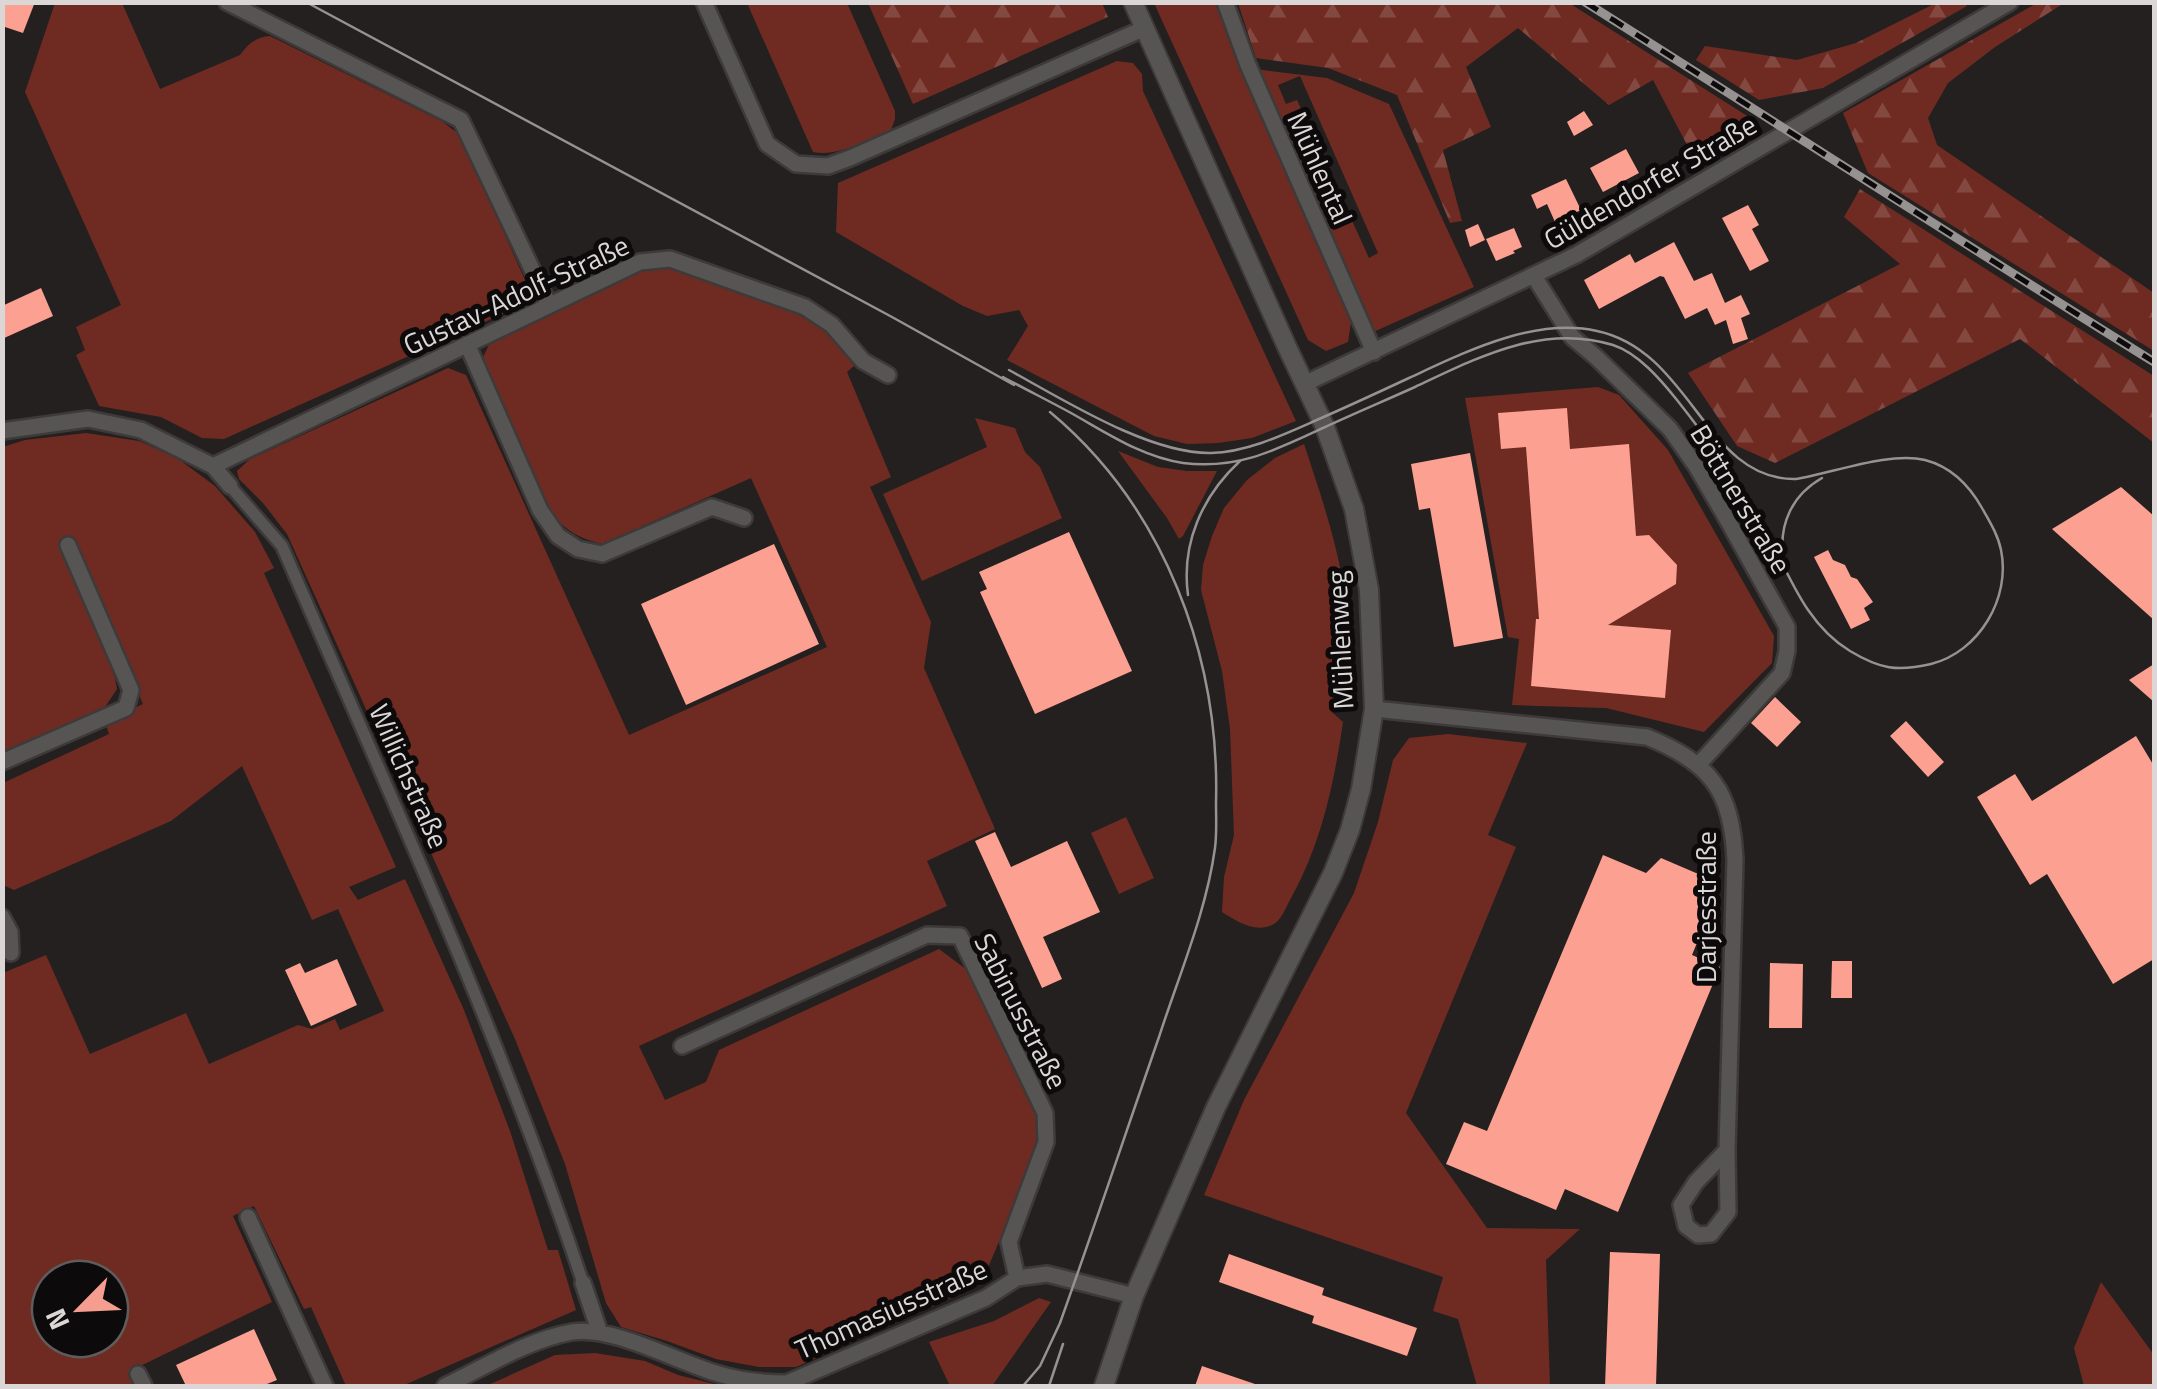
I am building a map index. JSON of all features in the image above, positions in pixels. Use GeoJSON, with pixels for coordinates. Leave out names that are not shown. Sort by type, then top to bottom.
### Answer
{"type":"FeatureCollection","features":[{"type":"Feature","properties":{"kind":"street"},"geometry":{"type":"LineString","coordinates":[[227,2],[461,120],[549,306]]}},
{"type":"Feature","properties":{"kind":"street"},"geometry":{"type":"LineString","coordinates":[[704,2],[767,144],[796,164],[828,166],[1145,28]]}},
{"type":"Feature","properties":{"kind":"street","name":"Mühlenweg"},"geometry":{"type":"LineString","coordinates":[[1104,1386],[1134,1296],[1216,1107],[1334,873],[1361,789],[1374,709],[1369,590],[1354,509],[1325,427],[1133,2]]}},
{"type":"Feature","properties":{"kind":"street","name":"Mühlental"},"geometry":{"type":"LineString","coordinates":[[1224,2],[1374,352]]}},
{"type":"Feature","properties":{"kind":"street","name":"Güldendorfer Straße"},"geometry":{"type":"LineString","coordinates":[[1304,384],[1576,255],[2010,2]]}},
{"type":"Feature","properties":{"kind":"street","name":"Gustav-Adolf-Straße"},"geometry":{"type":"LineString","coordinates":[[213,466],[640,262],[670,259],[805,307],[832,325],[863,361],[888,375]]}},
{"type":"Feature","properties":{"kind":"street","name":"Böttnerstraße"},"geometry":{"type":"LineString","coordinates":[[1534,276],[1572,338],[1670,429],[1696,466],[1787,627],[1782,672],[1699,764]]}},
{"type":"Feature","properties":{"kind":"street"},"geometry":{"type":"LineString","coordinates":[[467,344],[540,510],[558,536],[578,549],[602,554],[712,507],[744,518]]}},
{"type":"Feature","properties":{"kind":"street","name":"Willichstraße"},"geometry":{"type":"LineString","coordinates":[[2,431],[88,420],[140,430],[213,466],[282,546],[473,986],[558,1209],[600,1333]]}},
{"type":"Feature","properties":{"kind":"street"},"geometry":{"type":"LineString","coordinates":[[2,762],[126,708],[130,690],[68,545]]}},
{"type":"Feature","properties":{"kind":"street","name":"Darjesstraße"},"geometry":{"type":"LineString","coordinates":[[1374,709],[1647,737],[1675,748],[1699,764],[1715,783],[1729,808],[1735,860],[1728,1212],[1711,1234],[1698,1235],[1686,1226],[1681,1205],[1696,1182],[1727,1150]]}},
{"type":"Feature","properties":{"kind":"street"},"geometry":{"type":"LineString","coordinates":[[2,916],[10,932],[11,953]]}},
{"type":"Feature","properties":{"kind":"street","name":"Sabinusstraße"},"geometry":{"type":"LineString","coordinates":[[682,1046],[927,935],[960,936],[1045,1113],[1046,1142],[1009,1242],[1017,1278]]}},
{"type":"Feature","properties":{"kind":"street"},"geometry":{"type":"LineString","coordinates":[[248,1216],[325,1386]]}},
{"type":"Feature","properties":{"kind":"street","name":"Thomasiusstraße"},"geometry":{"type":"LineString","coordinates":[[444,1386],[530,1345],[574,1332],[600,1333],[718,1374],[760,1384],[787,1383],[986,1298],[1017,1278],[1047,1274],[1134,1296]]}},
{"type":"Feature","properties":{"kind":"green space"},"geometry":{"type":"Polygon","coordinates":[[[2039,2],[2064,3],[1948,83],[1928,118],[1937,145],[2154,293],[2154,351],[1868,173],[1843,113],[2039,2]]]}},
{"type":"Feature","properties":{"kind":"green space"},"geometry":{"type":"Polygon","coordinates":[[[55,3],[122,3],[160,89],[240,55],[253,42],[270,36],[443,122],[460,135],[529,289],[528,297],[522,305],[224,439],[202,438],[161,417],[99,406],[76,355],[85,350],[76,327],[121,305],[25,92],[55,3]]]}},
{"type":"Feature","properties":{"kind":"green space"},"geometry":{"type":"Polygon","coordinates":[[[747,3],[847,3],[895,111],[891,130],[843,150],[813,152],[747,3]]]}},
{"type":"Feature","properties":{"kind":"green space"},"geometry":{"type":"Polygon","coordinates":[[[868,3],[1102,3],[1108,17],[913,104],[868,3]]]}},
{"type":"Feature","properties":{"kind":"green space"},"geometry":{"type":"Polygon","coordinates":[[[1154,3],[1219,3],[1352,316],[1348,342],[1326,351],[1308,340],[1154,3]]]}},
{"type":"Feature","properties":{"kind":"green space"},"geometry":{"type":"Polygon","coordinates":[[[1238,3],[1569,3],[1752,119],[1743,134],[1696,162],[1653,80],[1609,105],[1518,28],[1466,67],[1491,127],[1443,150],[1462,221],[1450,223],[1397,95],[1328,68],[1256,58],[1238,3]]]}},
{"type":"Feature","properties":{"kind":"green space"},"geometry":{"type":"Polygon","coordinates":[[[1936,3],[1967,6],[1823,88],[1759,100],[1696,60],[1705,46],[1797,60],[1856,43],[1936,3]]]}},
{"type":"Feature","properties":{"kind":"green space"},"geometry":{"type":"Polygon","coordinates":[[[1117,61],[1133,63],[1142,74],[1143,91],[1296,421],[1252,438],[1218,443],[1187,444],[1154,436],[1007,360],[1028,326],[1019,310],[987,316],[963,306],[836,232],[838,183],[1117,61]]]}},
{"type":"Feature","properties":{"kind":"green space"},"geometry":{"type":"Polygon","coordinates":[[[1255,69],[1327,78],[1389,104],[1474,287],[1371,333],[1255,69]],[[1300,76],[1278,85],[1286,104],[1297,100],[1369,258],[1378,253],[1300,76]]]}},
{"type":"Feature","properties":{"kind":"green space"},"geometry":{"type":"Polygon","coordinates":[[[1860,189],[2154,376],[2154,443],[2020,339],[1775,463],[1737,446],[1688,373],[1900,264],[1844,217],[1860,189]]]}},
{"type":"Feature","properties":{"kind":"green space"},"geometry":{"type":"Polygon","coordinates":[[[654,266],[668,266],[794,312],[833,336],[855,365],[847,372],[891,477],[870,487],[931,622],[924,668],[995,829],[927,861],[947,906],[639,1046],[665,1100],[706,1082],[719,1050],[939,949],[967,970],[1036,1115],[1038,1138],[1026,1178],[981,1284],[796,1367],[759,1367],[716,1359],[621,1327],[606,1303],[565,1164],[515,1039],[287,534],[239,479],[237,471],[250,459],[448,368],[466,375],[629,735],[827,647],[751,478],[602,544],[580,537],[552,513],[482,359],[490,343],[654,266]]]}},
{"type":"Feature","properties":{"kind":"green space"},"geometry":{"type":"Polygon","coordinates":[[[1598,387],[1619,395],[1668,450],[1774,636],[1772,663],[1704,732],[1606,708],[1512,705],[1519,639],[1508,637],[1465,398],[1598,387]]]}},
{"type":"Feature","properties":{"kind":"green space"},"geometry":{"type":"Polygon","coordinates":[[[975,418],[1015,428],[1025,452],[1040,467],[1062,518],[922,581],[883,494],[987,447],[975,418]]]}},
{"type":"Feature","properties":{"kind":"green space"},"geometry":{"type":"Polygon","coordinates":[[[86,433],[139,441],[177,458],[215,486],[255,532],[274,568],[264,573],[396,867],[349,887],[358,900],[405,879],[464,1010],[510,1131],[548,1250],[558,1250],[576,1310],[402,1386],[346,1386],[311,1307],[304,1309],[254,1206],[233,1216],[272,1302],[130,1371],[135,1386],[3,1386],[3,973],[46,955],[90,1054],[186,1013],[209,1064],[298,1025],[312,1029],[335,1019],[340,1030],[384,1011],[338,909],[312,920],[242,766],[171,821],[14,890],[3,885],[3,783],[109,734],[105,722],[143,704],[71,537],[60,542],[117,689],[103,710],[3,755],[3,447],[25,440],[86,433]]]}},
{"type":"Feature","properties":{"kind":"green space"},"geometry":{"type":"Polygon","coordinates":[[[1304,444],[1333,537],[1346,602],[1347,666],[1341,698],[1331,699],[1332,712],[1343,722],[1330,791],[1310,858],[1280,918],[1259,928],[1222,912],[1224,877],[1234,835],[1230,729],[1222,671],[1201,590],[1203,565],[1224,508],[1247,480],[1275,458],[1304,444]]]}},
{"type":"Feature","properties":{"kind":"green space"},"geometry":{"type":"Polygon","coordinates":[[[1118,451],[1158,467],[1217,471],[1179,539],[1167,518],[1118,451]]]}},
{"type":"Feature","properties":{"kind":"green space"},"geometry":{"type":"Polygon","coordinates":[[[1448,734],[1527,743],[1488,835],[1516,847],[1406,1113],[1487,1228],[1580,1229],[1546,1260],[1550,1386],[1477,1386],[1458,1319],[1433,1311],[1443,1277],[1204,1195],[1244,1100],[1354,893],[1378,822],[1393,760],[1409,738],[1448,734]]]}},
{"type":"Feature","properties":{"kind":"green space"},"geometry":{"type":"Polygon","coordinates":[[[1126,817],[1154,878],[1119,894],[1091,833],[1126,817]]]}},
{"type":"Feature","properties":{"kind":"green space"},"geometry":{"type":"Polygon","coordinates":[[[2101,1282],[2154,1355],[2154,1386],[2084,1386],[2074,1348],[2101,1282]]]}},
{"type":"Feature","properties":{"kind":"green space"},"geometry":{"type":"Polygon","coordinates":[[[1039,1298],[1051,1302],[992,1386],[950,1386],[929,1342],[994,1321],[1039,1298]]]}},
{"type":"Feature","properties":{"kind":"green space"},"geometry":{"type":"Polygon","coordinates":[[[595,1353],[645,1361],[678,1375],[722,1386],[486,1386],[555,1355],[595,1353]]]}},
{"type":"Feature","properties":{"kind":"building"},"geometry":{"type":"Polygon","coordinates":[[[2,2],[35,2],[23,33],[2,26],[2,2]]]}},
{"type":"Feature","properties":{"kind":"building"},"geometry":{"type":"Polygon","coordinates":[[[1584,111],[1593,125],[1574,136],[1567,122],[1584,111]]]}},
{"type":"Feature","properties":{"kind":"building"},"geometry":{"type":"Polygon","coordinates":[[[1626,149],[1639,173],[1603,192],[1590,168],[1626,149]]]}},
{"type":"Feature","properties":{"kind":"building"},"geometry":{"type":"Polygon","coordinates":[[[1566,179],[1581,210],[1555,222],[1547,204],[1537,209],[1531,195],[1566,179]]]}},
{"type":"Feature","properties":{"kind":"building"},"geometry":{"type":"Polygon","coordinates":[[[1748,205],[1759,225],[1752,229],[1769,261],[1750,271],[1722,218],[1748,205]]]}},
{"type":"Feature","properties":{"kind":"building"},"geometry":{"type":"Polygon","coordinates":[[[1478,224],[1485,240],[1470,247],[1465,230],[1478,224]]]}},
{"type":"Feature","properties":{"kind":"building"},"geometry":{"type":"Polygon","coordinates":[[[1514,228],[1522,247],[1496,261],[1486,239],[1514,228]]]}},
{"type":"Feature","properties":{"kind":"building"},"geometry":{"type":"Polygon","coordinates":[[[1674,242],[1694,281],[1712,273],[1725,303],[1741,295],[1750,314],[1741,318],[1748,339],[1733,344],[1726,320],[1715,325],[1707,308],[1685,319],[1660,276],[1599,309],[1584,280],[1630,254],[1635,263],[1674,242]]]}},
{"type":"Feature","properties":{"kind":"building"},"geometry":{"type":"Polygon","coordinates":[[[41,288],[53,316],[2,339],[2,306],[41,288]]]}},
{"type":"Feature","properties":{"kind":"building"},"geometry":{"type":"Polygon","coordinates":[[[1567,408],[1570,449],[1629,444],[1636,536],[1649,535],[1677,565],[1676,584],[1608,625],[1671,630],[1665,698],[1531,686],[1539,619],[1526,447],[1501,449],[1498,413],[1567,408]]]}},
{"type":"Feature","properties":{"kind":"building"},"geometry":{"type":"Polygon","coordinates":[[[1470,453],[1503,638],[1454,647],[1430,508],[1419,510],[1411,464],[1470,453]]]}},
{"type":"Feature","properties":{"kind":"building"},"geometry":{"type":"Polygon","coordinates":[[[2121,487],[2154,516],[2154,620],[2052,529],[2121,487]]]}},
{"type":"Feature","properties":{"kind":"building"},"geometry":{"type":"Polygon","coordinates":[[[1069,532],[1132,671],[1035,714],[980,592],[987,589],[979,572],[1069,532]]]}},
{"type":"Feature","properties":{"kind":"building"},"geometry":{"type":"Polygon","coordinates":[[[774,544],[819,644],[686,705],[641,604],[774,544]]]}},
{"type":"Feature","properties":{"kind":"building"},"geometry":{"type":"Polygon","coordinates":[[[1828,550],[1833,560],[1845,565],[1873,602],[1864,608],[1870,620],[1851,629],[1814,557],[1828,550]]]}},
{"type":"Feature","properties":{"kind":"building"},"geometry":{"type":"Polygon","coordinates":[[[2154,664],[2154,702],[2129,680],[2154,664]]]}},
{"type":"Feature","properties":{"kind":"building"},"geometry":{"type":"Polygon","coordinates":[[[1775,697],[1801,722],[1777,747],[1751,723],[1775,697]]]}},
{"type":"Feature","properties":{"kind":"building"},"geometry":{"type":"Polygon","coordinates":[[[1906,721],[1944,762],[1928,777],[1890,736],[1906,721]]]}},
{"type":"Feature","properties":{"kind":"building"},"geometry":{"type":"Polygon","coordinates":[[[2136,736],[2154,766],[2154,959],[2113,984],[2047,874],[2030,885],[1977,797],[2015,774],[2032,801],[2136,736]]]}},
{"type":"Feature","properties":{"kind":"building"},"geometry":{"type":"Polygon","coordinates":[[[995,832],[1011,867],[1067,841],[1100,912],[1043,937],[1062,979],[1042,988],[975,841],[995,832]]]}},
{"type":"Feature","properties":{"kind":"building"},"geometry":{"type":"Polygon","coordinates":[[[1603,855],[1646,873],[1661,858],[1710,879],[1713,904],[1692,955],[1720,967],[1618,1212],[1565,1189],[1556,1210],[1446,1164],[1464,1122],[1487,1131],[1603,855]]]}},
{"type":"Feature","properties":{"kind":"building"},"geometry":{"type":"Polygon","coordinates":[[[337,959],[357,1005],[311,1026],[285,970],[300,963],[305,973],[337,959]]]}},
{"type":"Feature","properties":{"kind":"building"},"geometry":{"type":"Polygon","coordinates":[[[1832,961],[1852,961],[1852,998],[1831,998],[1832,961]]]}},
{"type":"Feature","properties":{"kind":"building"},"geometry":{"type":"Polygon","coordinates":[[[1770,963],[1803,964],[1802,1028],[1769,1028],[1770,963]]]}},
{"type":"Feature","properties":{"kind":"building"},"geometry":{"type":"Polygon","coordinates":[[[1610,1252],[1660,1254],[1656,1386],[1605,1386],[1610,1252]]]}},
{"type":"Feature","properties":{"kind":"building"},"geometry":{"type":"Polygon","coordinates":[[[1229,1254],[1324,1288],[1322,1295],[1417,1328],[1407,1356],[1312,1323],[1314,1316],[1219,1282],[1229,1254]]]}},
{"type":"Feature","properties":{"kind":"building"},"geometry":{"type":"Polygon","coordinates":[[[254,1329],[277,1380],[262,1386],[186,1386],[176,1365],[254,1329]]]}},
{"type":"Feature","properties":{"kind":"building"},"geometry":{"type":"Polygon","coordinates":[[[1202,1366],[1255,1384],[1255,1386],[1195,1386],[1202,1366]]]}},
{"type":"Feature","properties":{"kind":"tram line"},"geometry":{"type":"LineString","coordinates":[[306,2],[1014,385]]}},
{"type":"Feature","properties":{"kind":"tram line"},"geometry":{"type":"LineString","coordinates":[[1003,377],[1153,455],[1183,463],[1221,464],[1272,451],[1486,355],[1535,341],[1587,339],[1631,354],[1671,392],[1741,489],[1819,625],[1850,651],[1871,662],[1898,668],[1948,658],[1977,635],[1996,604],[2001,586],[2003,568],[1996,534],[1971,492],[1951,472],[1925,460],[1895,458],[1796,479],[1765,474],[1740,460],[1718,438],[1655,363],[1629,343],[1597,331],[1549,329],[1500,340],[1280,436],[1252,446],[1211,453],[1161,445],[1134,435],[1009,370]]}},
{"type":"Feature","properties":{"kind":"tram line"},"geometry":{"type":"LineString","coordinates":[[1023,1386],[1040,1366],[1060,1323],[1085,1252],[1199,920],[1216,831],[1215,748],[1208,693],[1177,588],[1154,539],[1125,492],[1090,450],[1050,412]]}},
{"type":"Feature","properties":{"kind":"tram line"},"geometry":{"type":"LineString","coordinates":[[1188,595],[1188,557],[1197,522],[1215,490],[1240,461]]}},
{"type":"Feature","properties":{"kind":"tram line"},"geometry":{"type":"LineString","coordinates":[[1783,557],[1783,533],[1790,512],[1803,493],[1822,478]]}},
{"type":"Feature","properties":{"kind":"tram line"},"geometry":{"type":"LineString","coordinates":[[1049,1386],[1063,1344]]}},
{"type":"Feature","properties":{"kind":"railway"},"geometry":{"type":"LineString","coordinates":[[1585,2],[2154,362]]}}]}
